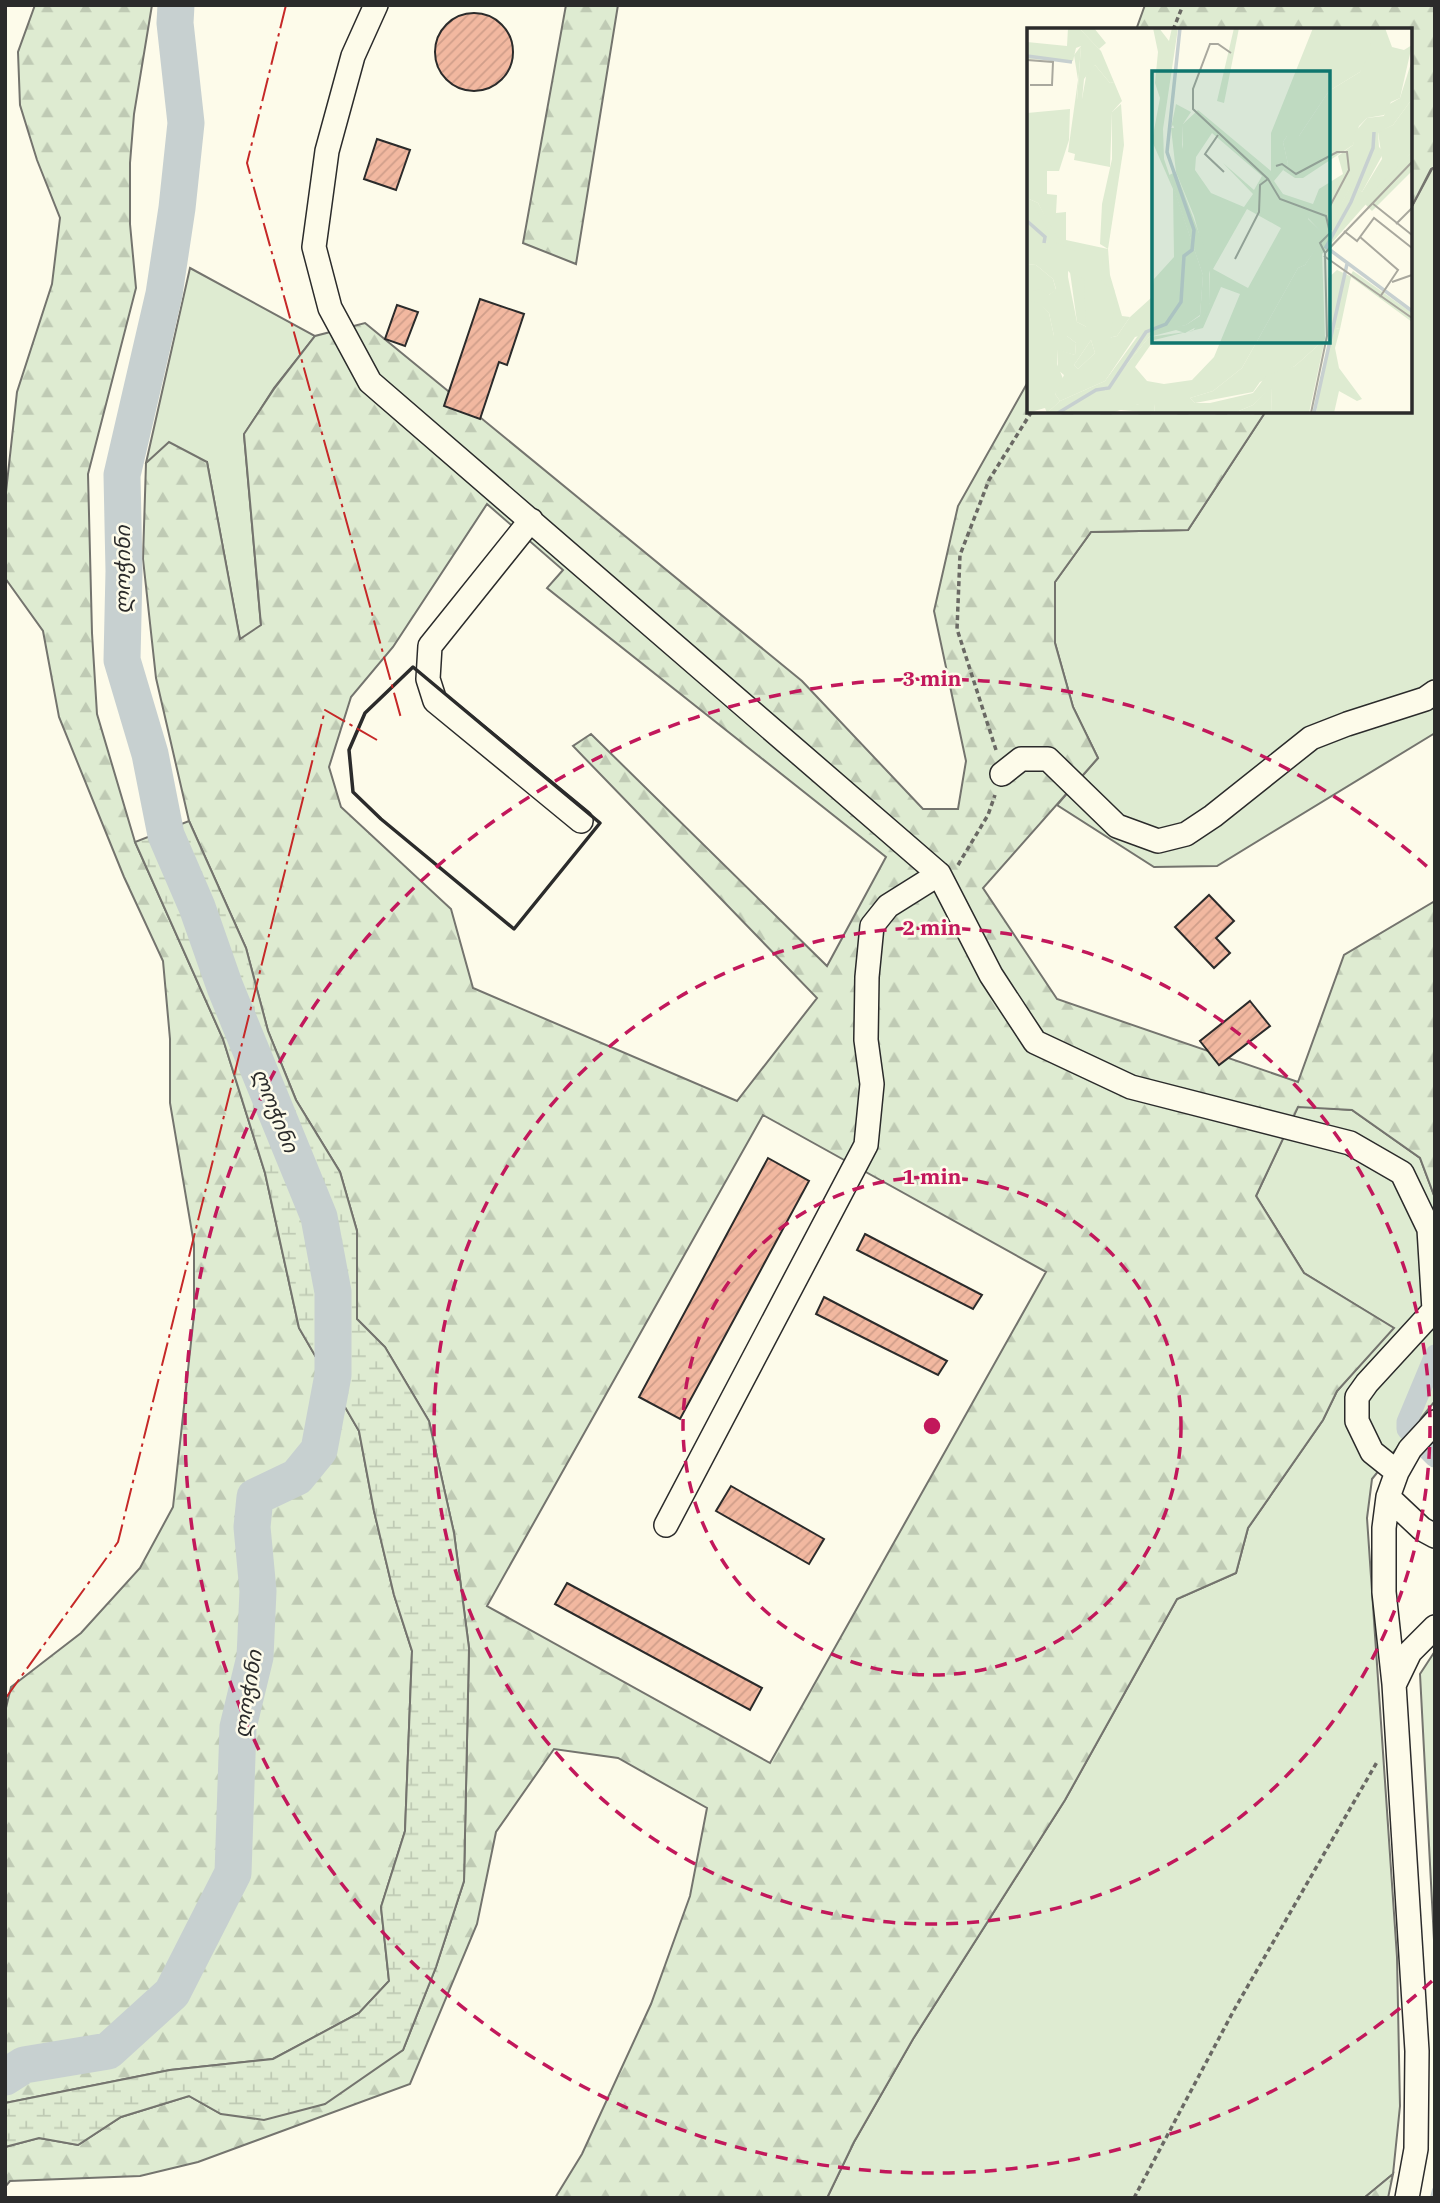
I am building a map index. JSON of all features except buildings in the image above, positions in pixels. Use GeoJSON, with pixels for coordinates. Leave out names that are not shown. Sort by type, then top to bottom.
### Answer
{"type":"FeatureCollection","features":[{"type":"Feature","properties":{"kind":"street"},"geometry":{"type":"LineString","coordinates":[[376,5],[353,56],[327,151],[314,247],[330,308],[370,382],[939,874],[991,975],[1035,1042],[1131,1087],[1350,1143],[1402,1173],[1429,1229],[1435,1310],[1357,1397],[1357,1421],[1372,1452],[1397,1472]]}},
{"type":"Feature","properties":{"kind":"street"},"geometry":{"type":"LineString","coordinates":[[531,520],[430,646],[428,679],[435,701],[581,821]]}},
{"type":"Feature","properties":{"kind":"street"},"geometry":{"type":"LineString","coordinates":[[1002,774],[1021,759],[1048,759],[1117,825],[1158,841],[1186,834],[1213,816],[1311,738],[1347,723],[1424,699],[1435,692]]}},
{"type":"Feature","properties":{"kind":"street"},"geometry":{"type":"LineString","coordinates":[[666,1525],[866,1145],[872,1084],[866,1040],[866,977],[872,926],[888,906],[939,874]]}},
{"type":"Feature","properties":{"kind":"street"},"geometry":{"type":"LineString","coordinates":[[1407,2198],[1416,2149],[1417,2052],[1394,1684],[1384,1592],[1384,1528],[1388,1497],[1397,1472],[1410,1449],[1435,1422]]}},
{"type":"Feature","properties":{"kind":"street"},"geometry":{"type":"LineString","coordinates":[[1388,1497],[1422,1529],[1435,1536]]}},
{"type":"Feature","properties":{"kind":"street"},"geometry":{"type":"LineString","coordinates":[[1394,1684],[1410,1652],[1435,1627]]}},
{"type":"Feature","properties":{"kind":"path"},"geometry":{"type":"LineString","coordinates":[[1174,28],[1183,5]]}},
{"type":"Feature","properties":{"kind":"path"},"geometry":{"type":"LineString","coordinates":[[939,874],[955,871],[988,815],[1002,774],[957,629],[960,555],[989,480],[1031,413]]}},
{"type":"Feature","properties":{"kind":"path"},"geometry":{"type":"LineString","coordinates":[[1134,2198],[1234,2010],[1377,1761]]}},
{"type":"Feature","properties":{"kind":"green space"},"geometry":{"type":"Polygon","coordinates":[[[35,5],[152,5],[134,114],[130,163],[130,224],[136,288],[88,474],[97,714],[135,842],[223,1039],[265,1173],[299,1328],[359,1431],[394,1595],[412,1651],[405,1831],[381,1907],[389,1981],[359,2013],[273,2059],[170,2070],[5,2103],[5,1712],[11,1687],[81,1633],[140,1568],[173,1507],[194,1315],[194,1244],[170,1103],[170,1039],[163,961],[124,877],[59,717],[43,631],[5,578],[5,501],[17,392],[52,284],[60,218],[37,160],[20,105],[18,52],[35,5]]]}},
{"type":"Feature","properties":{"kind":"green space"},"geometry":{"type":"Polygon","coordinates":[[[566,5],[618,5],[576,264],[523,243],[566,5]]]}},
{"type":"Feature","properties":{"kind":"green space"},"geometry":{"type":"Polygon","coordinates":[[[1145,5],[1435,5],[1435,167],[1431,169],[1412,206],[1412,28],[1137,28],[1145,5]]]}},
{"type":"Feature","properties":{"kind":"green space"},"geometry":{"type":"Polygon","coordinates":[[[1435,167],[1435,733],[1217,866],[1154,867],[1057,805],[1098,758],[1073,707],[1055,643],[1055,582],[1091,532],[1188,530],[1265,413],[1412,413],[1412,206],[1435,167]]]}},
{"type":"Feature","properties":{"kind":"green space"},"geometry":{"type":"Polygon","coordinates":[[[190,268],[315,336],[274,388],[244,435],[261,626],[240,640],[207,462],[146,463],[190,268]]]}},
{"type":"Feature","properties":{"kind":"green space"},"geometry":{"type":"Polygon","coordinates":[[[365,323],[802,681],[923,809],[958,809],[966,761],[934,611],[958,506],[1027,384],[1027,413],[1265,413],[1188,530],[1091,532],[1055,582],[1055,643],[1073,707],[1098,758],[983,888],[1057,999],[1298,1082],[1344,955],[1435,901],[1435,1198],[1420,1158],[1352,1110],[1298,1107],[1256,1196],[1304,1273],[1394,1328],[1337,1391],[1323,1420],[1248,1528],[1236,1573],[1177,1599],[1065,1800],[913,2039],[854,2142],[827,2198],[555,2198],[582,2154],[651,2004],[690,1896],[707,1808],[618,1758],[554,1749],[496,1832],[477,1924],[410,2084],[198,2162],[140,2176],[10,2181],[5,2187],[5,2147],[39,2138],[78,2145],[121,2117],[189,2096],[221,2114],[403,2050],[436,1967],[464,1881],[469,1648],[454,1533],[429,1421],[385,1347],[357,1319],[357,1231],[340,1172],[296,1100],[268,1031],[246,948],[189,821],[156,678],[143,559],[146,463],[169,442],[207,462],[240,639],[261,625],[244,434],[274,389],[315,336],[365,323]],[[487,504],[393,647],[351,697],[329,767],[341,807],[451,909],[473,988],[737,1101],[817,998],[573,746],[591,734],[827,966],[886,857],[547,588],[563,570],[487,504]],[[763,1115],[487,1606],[770,1763],[1046,1272],[763,1115]]]}},
{"type":"Feature","properties":{"kind":"green space"},"geometry":{"type":"Polygon","coordinates":[[[189,821],[246,948],[268,1031],[296,1100],[340,1172],[357,1231],[357,1319],[385,1347],[429,1421],[454,1533],[469,1648],[464,1881],[436,1967],[403,2050],[325,2104],[264,2120],[221,2114],[189,2096],[121,2117],[78,2145],[39,2138],[5,2147],[5,2103],[170,2070],[273,2059],[359,2013],[389,1981],[381,1907],[405,1831],[412,1651],[394,1595],[359,1431],[299,1328],[265,1173],[223,1039],[135,842],[189,821]]]}},
{"type":"Feature","properties":{"kind":"green space"},"geometry":{"type":"Polygon","coordinates":[[[1298,1106],[1352,1110],[1420,1158],[1435,1198],[1435,1401],[1372,1479],[1367,1518],[1397,1957],[1400,2106],[1393,2174],[1364,2198],[827,2198],[854,2142],[913,2039],[1065,1800],[1177,1599],[1236,1573],[1248,1528],[1323,1420],[1337,1391],[1393,1328],[1304,1273],[1256,1196],[1298,1106]]]}},
{"type":"Feature","properties":{"kind":"green space"},"geometry":{"type":"Polygon","coordinates":[[[1435,1651],[1435,1959],[1420,1674],[1435,1651]]]}},
{"type":"Feature","properties":{"kind":"green space"},"geometry":{"type":"Polygon","coordinates":[[[1393,2174],[1388,2198],[1364,2198],[1393,2174]]]}},
{"type":"Feature","properties":{"kind":"waterway","name":"ლოჭინი"},"geometry":{"type":"LineString","coordinates":[[5,2077],[24,2065],[108,2051],[172,1993],[233,1873],[238,1727],[255,1657],[258,1591],[252,1527],[255,1497],[297,1477],[319,1450],[333,1375],[333,1292],[319,1217],[166,835],[150,754],[122,660],[122,475],[164,294],[186,123],[175,23],[176,5]]}},
{"type":"Feature","properties":{"kind":"waterway"},"geometry":{"type":"LineString","coordinates":[[1435,1355],[1407,1422],[1407,1429],[1435,1457]]}},
{"type":"Feature","properties":{"kind":"waterway"},"geometry":{"type":"LineString","coordinates":[[1433,2198],[1435,2190]]}},
{"type":"Feature","properties":{"kind":"wall"},"geometry":{"type":"LineString","coordinates":[[413,667],[600,823],[514,929],[381,819],[353,792],[349,750],[365,713],[413,667]]}},
{"type":"Feature","properties":{"kind":"power"},"geometry":{"type":"LineString","coordinates":[[286,5],[247,163],[401,718]]}},
{"type":"Feature","properties":{"kind":"power"},"geometry":{"type":"LineString","coordinates":[[5,1699],[118,1542],[325,710],[377,740]]}}]}
